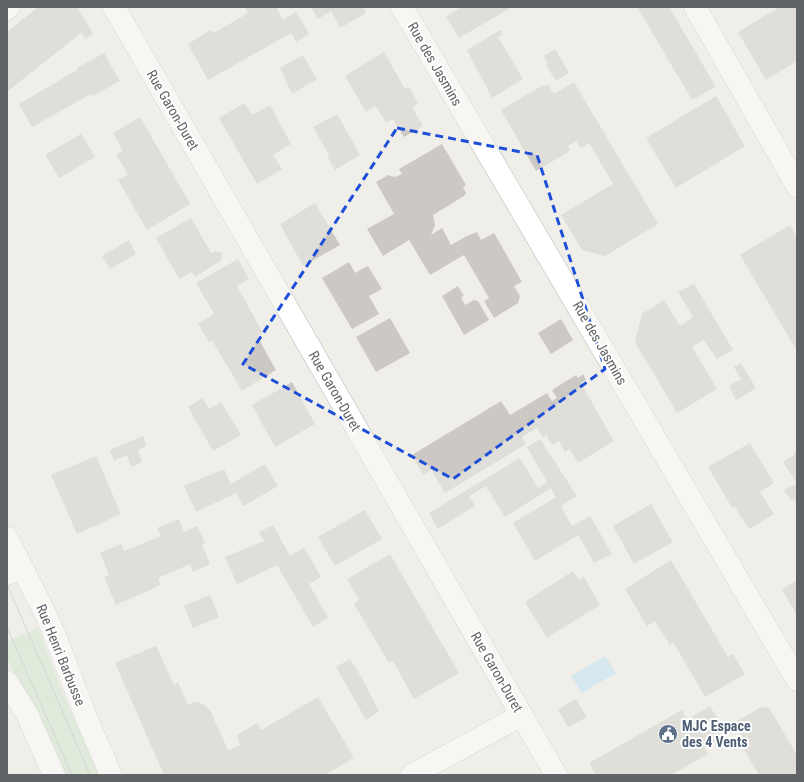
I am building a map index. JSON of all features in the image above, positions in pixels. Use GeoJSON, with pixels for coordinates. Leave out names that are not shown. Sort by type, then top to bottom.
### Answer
{"type":"FeatureCollection","features":[{"type":"Feature","properties":{"kind":"street","name":"Rue Garon-Duret"},"geometry":{"type":"LineString","coordinates":[[114,7],[556,775]]}},
{"type":"Feature","properties":{"kind":"street","name":"Rue des Jasmins"},"geometry":{"type":"LineString","coordinates":[[402,7],[797,680]]}},
{"type":"Feature","properties":{"kind":"street"},"geometry":{"type":"LineString","coordinates":[[695,7],[797,186]]}},
{"type":"Feature","properties":{"kind":"street","name":"Rue Henri Barbusse"},"geometry":{"type":"LineString","coordinates":[[7,538],[14,570],[48,620],[86,717],[111,775]]}},
{"type":"Feature","properties":{"kind":"street"},"geometry":{"type":"LineString","coordinates":[[7,682],[27,714],[54,775]]}},
{"type":"Feature","properties":{"kind":"street"},"geometry":{"type":"LineString","coordinates":[[412,775],[522,714]]}},
{"type":"Feature","properties":{"kind":"highlighted area"},"geometry":{"type":"Polygon","coordinates":[[[397,128],[537,155],[605,369],[453,479],[243,364],[397,128]]]}},
{"type":"Feature","properties":{"kind":"green space"},"geometry":{"type":"Polygon","coordinates":[[[38,628],[61,689],[99,775],[64,775],[36,709],[7,659],[7,641],[38,628]]]}},
{"type":"Feature","properties":{"kind":"water"},"geometry":{"type":"Polygon","coordinates":[[[605,656],[616,673],[582,693],[571,676],[605,656]]]}},
{"type":"Feature","properties":{"kind":"building"},"geometry":{"type":"Polygon","coordinates":[[[38,7],[77,7],[93,34],[85,39],[81,33],[8,91],[7,32],[38,7]]]}},
{"type":"Feature","properties":{"kind":"building"},"geometry":{"type":"Polygon","coordinates":[[[245,7],[276,7],[283,20],[296,12],[309,34],[296,42],[291,33],[208,80],[188,44],[211,30],[214,33],[248,13],[245,7]]]}},
{"type":"Feature","properties":{"kind":"building"},"geometry":{"type":"Polygon","coordinates":[[[311,7],[363,7],[366,13],[340,28],[331,11],[318,19],[311,7]]]}},
{"type":"Feature","properties":{"kind":"building"},"geometry":{"type":"Polygon","coordinates":[[[462,7],[512,7],[459,38],[446,16],[462,7]]]}},
{"type":"Feature","properties":{"kind":"building"},"geometry":{"type":"Polygon","coordinates":[[[637,7],[669,7],[716,87],[692,100],[637,7]]]}},
{"type":"Feature","properties":{"kind":"building"},"geometry":{"type":"Polygon","coordinates":[[[778,7],[797,7],[797,61],[766,80],[738,32],[778,7]]]}},
{"type":"Feature","properties":{"kind":"building"},"geometry":{"type":"Polygon","coordinates":[[[500,30],[503,35],[498,37],[523,79],[492,98],[467,50],[500,30]]]}},
{"type":"Feature","properties":{"kind":"building"},"geometry":{"type":"Polygon","coordinates":[[[555,49],[569,73],[556,81],[546,65],[548,64],[544,56],[555,49]]]}},
{"type":"Feature","properties":{"kind":"building"},"geometry":{"type":"Polygon","coordinates":[[[384,52],[405,89],[409,87],[418,104],[412,107],[423,126],[404,137],[393,119],[386,123],[376,106],[366,112],[345,76],[384,52]]]}},
{"type":"Feature","properties":{"kind":"building"},"geometry":{"type":"Polygon","coordinates":[[[104,53],[120,81],[92,96],[91,94],[32,127],[19,104],[104,53]]]}},
{"type":"Feature","properties":{"kind":"building"},"geometry":{"type":"Polygon","coordinates":[[[303,55],[317,79],[292,94],[280,68],[303,55]]]}},
{"type":"Feature","properties":{"kind":"building"},"geometry":{"type":"Polygon","coordinates":[[[574,82],[658,224],[605,256],[582,250],[561,215],[613,184],[589,143],[581,148],[576,141],[568,146],[570,151],[536,171],[501,110],[543,85],[548,85],[554,94],[574,82]]]}},
{"type":"Feature","properties":{"kind":"building"},"geometry":{"type":"Polygon","coordinates":[[[716,96],[745,146],[676,188],[646,138],[716,96]]]}},
{"type":"Feature","properties":{"kind":"building"},"geometry":{"type":"Polygon","coordinates":[[[244,103],[252,115],[270,105],[291,144],[273,155],[282,169],[257,184],[219,118],[244,103]]]}},
{"type":"Feature","properties":{"kind":"building"},"geometry":{"type":"Polygon","coordinates":[[[337,114],[360,155],[335,170],[327,156],[329,155],[313,127],[337,114]]]}},
{"type":"Feature","properties":{"kind":"building"},"geometry":{"type":"Polygon","coordinates":[[[140,117],[190,204],[147,230],[118,180],[128,175],[116,154],[123,151],[113,133],[140,117]]]}},
{"type":"Feature","properties":{"kind":"building"},"geometry":{"type":"Polygon","coordinates":[[[81,134],[95,157],[59,178],[45,155],[81,134]]]}},
{"type":"Feature","properties":{"kind":"building"},"geometry":{"type":"Polygon","coordinates":[[[442,144],[466,185],[463,187],[466,193],[464,196],[433,215],[435,225],[431,235],[442,228],[451,245],[477,232],[481,240],[494,233],[522,282],[514,286],[520,296],[518,303],[494,318],[484,301],[489,298],[464,255],[430,275],[409,240],[383,256],[367,229],[394,214],[376,182],[388,175],[395,177],[402,174],[399,169],[442,144]]]}},
{"type":"Feature","properties":{"kind":"building"},"geometry":{"type":"Polygon","coordinates":[[[315,203],[340,245],[303,266],[280,224],[315,203]]]}},
{"type":"Feature","properties":{"kind":"building"},"geometry":{"type":"Polygon","coordinates":[[[191,218],[211,253],[215,251],[222,253],[222,260],[195,277],[192,272],[179,279],[156,238],[191,218]]]}},
{"type":"Feature","properties":{"kind":"building"},"geometry":{"type":"Polygon","coordinates":[[[790,225],[797,237],[797,351],[740,255],[790,225]]]}},
{"type":"Feature","properties":{"kind":"building"},"geometry":{"type":"Polygon","coordinates":[[[129,240],[136,254],[110,269],[102,256],[129,240]]]}},
{"type":"Feature","properties":{"kind":"building"},"geometry":{"type":"Polygon","coordinates":[[[238,259],[249,279],[237,286],[263,333],[257,336],[276,370],[242,391],[212,340],[209,342],[198,324],[214,314],[196,283],[238,259]]]}},
{"type":"Feature","properties":{"kind":"building"},"geometry":{"type":"Polygon","coordinates":[[[349,262],[355,273],[368,266],[382,289],[369,296],[379,314],[352,329],[322,278],[349,262]]]}},
{"type":"Feature","properties":{"kind":"building"},"geometry":{"type":"Polygon","coordinates":[[[694,284],[733,350],[717,359],[704,340],[692,347],[717,389],[677,413],[635,342],[642,314],[664,300],[680,326],[693,317],[678,292],[694,284]]]}},
{"type":"Feature","properties":{"kind":"building"},"geometry":{"type":"Polygon","coordinates":[[[458,286],[464,296],[461,297],[465,305],[474,300],[478,301],[489,320],[464,335],[442,296],[458,286]]]}},
{"type":"Feature","properties":{"kind":"building"},"geometry":{"type":"Polygon","coordinates":[[[390,318],[410,353],[376,372],[356,337],[390,318]]]}},
{"type":"Feature","properties":{"kind":"building"},"geometry":{"type":"Polygon","coordinates":[[[561,319],[573,340],[551,354],[538,333],[561,319]]]}},
{"type":"Feature","properties":{"kind":"building"},"geometry":{"type":"Polygon","coordinates":[[[741,363],[756,388],[736,400],[729,386],[741,379],[734,367],[741,363]]]}},
{"type":"Feature","properties":{"kind":"building"},"geometry":{"type":"Polygon","coordinates":[[[583,374],[586,380],[581,383],[614,441],[578,463],[570,449],[565,452],[559,441],[552,445],[546,435],[543,438],[537,428],[522,437],[526,444],[445,493],[431,470],[423,475],[412,455],[501,401],[510,415],[547,393],[552,401],[557,398],[552,390],[576,375],[578,378],[583,374]]]}},
{"type":"Feature","properties":{"kind":"building"},"geometry":{"type":"Polygon","coordinates":[[[292,382],[315,424],[275,447],[252,405],[292,382]]]}},
{"type":"Feature","properties":{"kind":"building"},"geometry":{"type":"Polygon","coordinates":[[[203,398],[209,409],[221,402],[241,435],[213,451],[188,407],[203,398]]]}},
{"type":"Feature","properties":{"kind":"building"},"geometry":{"type":"Polygon","coordinates":[[[143,436],[146,446],[138,450],[142,462],[131,467],[127,455],[114,461],[110,450],[143,436]]]}},
{"type":"Feature","properties":{"kind":"building"},"geometry":{"type":"Polygon","coordinates":[[[540,439],[577,496],[561,506],[572,526],[590,516],[612,554],[594,563],[578,535],[535,561],[513,523],[556,497],[551,488],[505,517],[486,486],[469,496],[475,506],[438,529],[429,513],[520,458],[538,488],[547,482],[527,447],[540,439]]]}},
{"type":"Feature","properties":{"kind":"building"},"geometry":{"type":"Polygon","coordinates":[[[750,443],[774,483],[760,492],[774,514],[749,529],[734,506],[732,508],[708,467],[750,443]]]}},
{"type":"Feature","properties":{"kind":"building"},"geometry":{"type":"Polygon","coordinates":[[[797,450],[797,483],[783,462],[795,454],[794,452],[797,450]]]}},
{"type":"Feature","properties":{"kind":"building"},"geometry":{"type":"Polygon","coordinates":[[[96,456],[121,514],[77,534],[51,475],[96,456]]]}},
{"type":"Feature","properties":{"kind":"building"},"geometry":{"type":"Polygon","coordinates":[[[265,464],[278,486],[244,506],[236,493],[196,512],[184,486],[224,469],[231,484],[265,464]]]}},
{"type":"Feature","properties":{"kind":"building"},"geometry":{"type":"Polygon","coordinates":[[[797,483],[797,505],[794,499],[791,500],[784,490],[797,483]]]}},
{"type":"Feature","properties":{"kind":"building"},"geometry":{"type":"Polygon","coordinates":[[[651,504],[673,542],[634,564],[613,526],[651,504]]]}},
{"type":"Feature","properties":{"kind":"building"},"geometry":{"type":"Polygon","coordinates":[[[365,510],[382,539],[335,566],[318,537],[365,510]]]}},
{"type":"Feature","properties":{"kind":"building"},"geometry":{"type":"Polygon","coordinates":[[[179,519],[184,532],[197,526],[205,543],[202,545],[210,564],[193,572],[190,564],[158,578],[161,585],[116,605],[104,577],[109,575],[100,553],[121,544],[124,551],[161,536],[157,528],[179,519]]]}},
{"type":"Feature","properties":{"kind":"building"},"geometry":{"type":"Polygon","coordinates":[[[273,525],[290,556],[304,548],[321,577],[309,584],[328,618],[313,627],[277,565],[237,584],[225,557],[264,541],[259,532],[273,525]]]}},
{"type":"Feature","properties":{"kind":"building"},"geometry":{"type":"Polygon","coordinates":[[[390,554],[459,673],[414,699],[393,661],[389,663],[354,604],[359,600],[347,579],[390,554]]]}},
{"type":"Feature","properties":{"kind":"building"},"geometry":{"type":"Polygon","coordinates":[[[671,560],[728,657],[733,654],[745,674],[705,697],[673,642],[670,645],[655,621],[647,626],[625,589],[671,560]]]}},
{"type":"Feature","properties":{"kind":"building"},"geometry":{"type":"Polygon","coordinates":[[[573,571],[579,580],[584,577],[600,605],[547,638],[525,602],[573,571]]]}},
{"type":"Feature","properties":{"kind":"building"},"geometry":{"type":"Polygon","coordinates":[[[797,580],[797,616],[782,589],[797,580]]]}},
{"type":"Feature","properties":{"kind":"building"},"geometry":{"type":"Polygon","coordinates":[[[210,595],[219,617],[193,628],[184,606],[210,595]]]}},
{"type":"Feature","properties":{"kind":"building"},"geometry":{"type":"Polygon","coordinates":[[[156,646],[174,685],[178,682],[188,705],[195,702],[200,703],[210,710],[228,750],[240,745],[237,735],[257,723],[261,730],[318,697],[354,758],[325,775],[164,775],[115,663],[156,646]]]}},
{"type":"Feature","properties":{"kind":"building"},"geometry":{"type":"Polygon","coordinates":[[[350,659],[362,678],[379,711],[366,720],[336,667],[350,659]]]}},
{"type":"Feature","properties":{"kind":"building"},"geometry":{"type":"Polygon","coordinates":[[[576,699],[587,717],[568,727],[558,709],[576,699]]]}},
{"type":"Feature","properties":{"kind":"building","name":"MJC Espace des 4 Vents"},"geometry":{"type":"Polygon","coordinates":[[[710,706],[727,735],[704,748],[708,754],[671,775],[596,775],[589,763],[682,710],[687,720],[710,706]]]}},
{"type":"Feature","properties":{"kind":"building"},"geometry":{"type":"Polygon","coordinates":[[[761,707],[769,708],[797,755],[797,775],[759,775],[742,746],[746,743],[734,723],[761,707]]]}},
{"type":"Feature","properties":{"kind":"tram line"},"geometry":{"type":"LineString","coordinates":[[7,584],[90,775]]}},
{"type":"Feature","properties":{"kind":"tram line"},"geometry":{"type":"LineString","coordinates":[[7,627],[72,775]]}},
{"type":"Feature","properties":{"kind":"place","name":"MJC Espace des 4 Vents"},"geometry":{"type":"Point","coordinates":[668,734]}}]}
